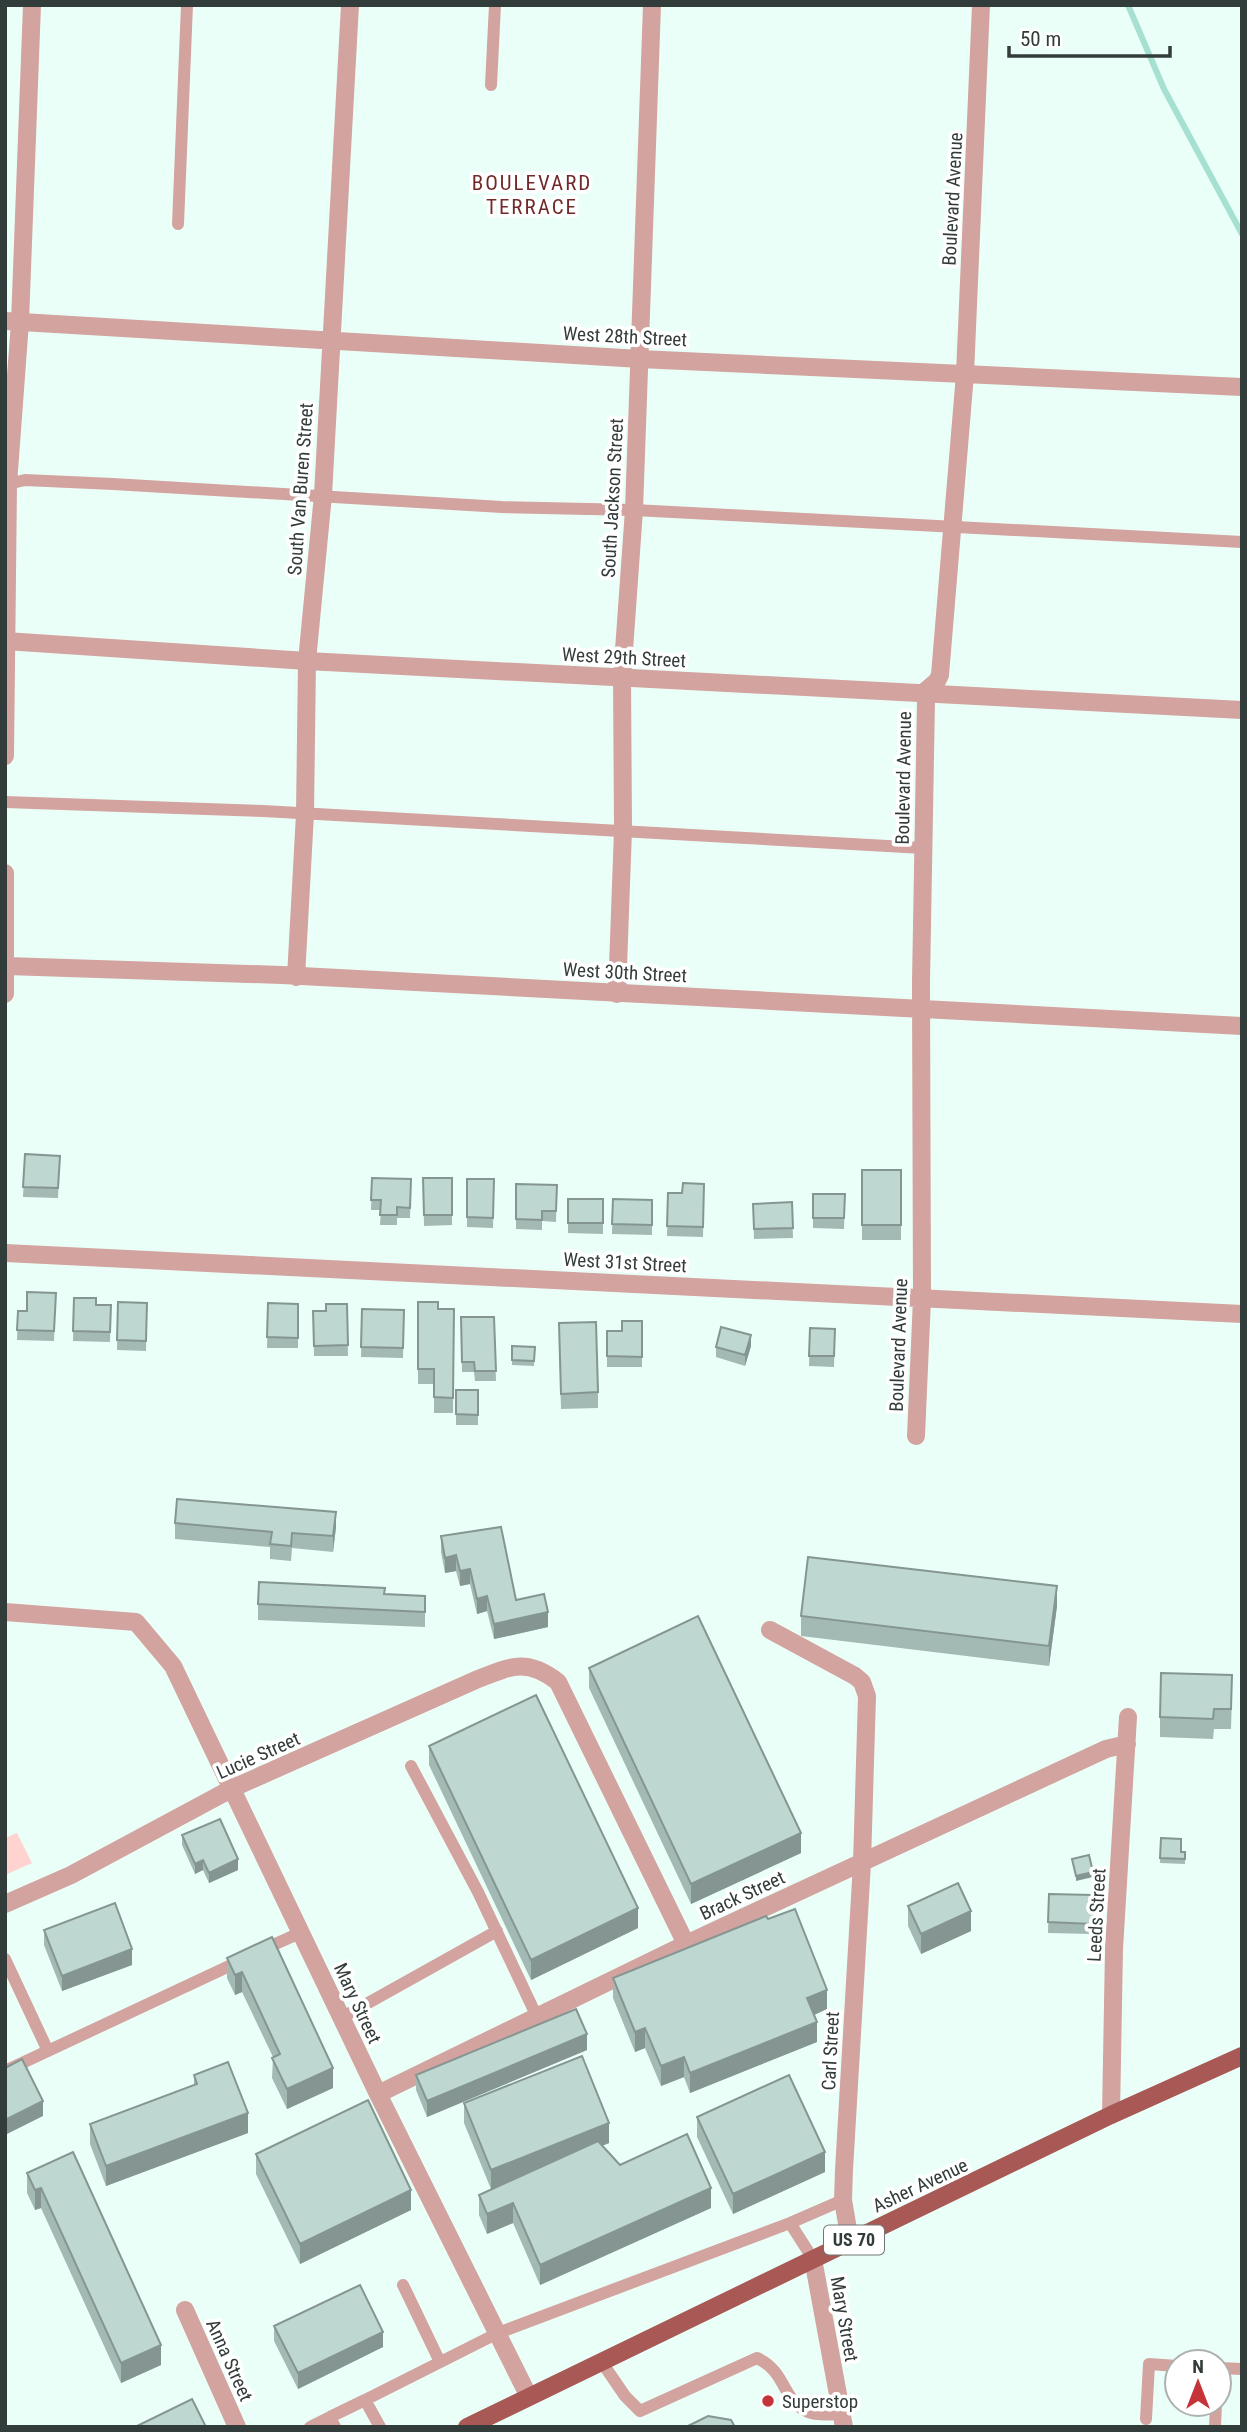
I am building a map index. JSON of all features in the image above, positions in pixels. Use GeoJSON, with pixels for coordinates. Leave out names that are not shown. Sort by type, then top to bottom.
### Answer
{"type":"FeatureCollection","features":[{"type":"Feature","properties":{"kind":"main road","name":"Asher Avenue"},"geometry":{"type":"LineString","coordinates":[[467,2427],[528,2395],[1111,2115],[1242,2056]]}},
{"type":"Feature","properties":{"kind":"street"},"geometry":{"type":"LineString","coordinates":[[5,756],[13,322],[32,5]]}},
{"type":"Feature","properties":{"kind":"street","name":"South Van Buren Street"},"geometry":{"type":"LineString","coordinates":[[296,976],[305,814],[307,661],[323,495],[350,5]]}},
{"type":"Feature","properties":{"kind":"street","name":"South Jackson Street"},"geometry":{"type":"LineString","coordinates":[[617,994],[623,830],[622,678],[634,510],[652,5]]}},
{"type":"Feature","properties":{"kind":"street","name":"Boulevard Avenue"},"geometry":{"type":"LineString","coordinates":[[916,1436],[922,1299],[926,700],[923,693],[940,675],[965,374],[981,5]]}},
{"type":"Feature","properties":{"kind":"street","name":"West 28th Street"},"geometry":{"type":"LineString","coordinates":[[13,322],[639,359],[1242,387]]}},
{"type":"Feature","properties":{"kind":"street","name":"West 29th Street"},"geometry":{"type":"LineString","coordinates":[[7,641],[307,661],[1242,709]]}},
{"type":"Feature","properties":{"kind":"street"},"geometry":{"type":"LineString","coordinates":[[5,873],[5,994]]}},
{"type":"Feature","properties":{"kind":"street","name":"West 30th Street"},"geometry":{"type":"LineString","coordinates":[[7,966],[296,976],[1242,1026]]}},
{"type":"Feature","properties":{"kind":"street","name":"West 31st Street"},"geometry":{"type":"LineString","coordinates":[[5,1253],[1242,1314]]}},
{"type":"Feature","properties":{"kind":"street","name":"Mary Street"},"geometry":{"type":"LineString","coordinates":[[5,1612],[136,1622],[173,1666],[378,2094],[528,2395]]}},
{"type":"Feature","properties":{"kind":"street","name":"Carl Street"},"geometry":{"type":"LineString","coordinates":[[770,1630],[862,1682],[867,1696],[862,1863],[843,2200],[850,2241]]}},
{"type":"Feature","properties":{"kind":"street","name":"Lucie Street"},"geometry":{"type":"LineString","coordinates":[[5,1903],[71,1875],[233,1788],[505,1669],[536,1667],[558,1682],[686,1944]]}},
{"type":"Feature","properties":{"kind":"street","name":"Leeds Street"},"geometry":{"type":"LineString","coordinates":[[1111,2115],[1114,1949],[1128,1717]]}},
{"type":"Feature","properties":{"kind":"street","name":"Brack Street"},"geometry":{"type":"LineString","coordinates":[[378,2094],[686,1944],[1107,1749],[1127,1744]]}},
{"type":"Feature","properties":{"kind":"street","name":"Mary Street"},"geometry":{"type":"LineString","coordinates":[[813,2259],[843,2421]]}},
{"type":"Feature","properties":{"kind":"street","name":"Anna Street"},"geometry":{"type":"LineString","coordinates":[[185,2310],[237,2427]]}},
{"type":"Feature","properties":{"kind":"lane"},"geometry":{"type":"LineString","coordinates":[[178,224],[187,5]]}},
{"type":"Feature","properties":{"kind":"lane"},"geometry":{"type":"LineString","coordinates":[[492,85],[495,5]]}},
{"type":"Feature","properties":{"kind":"lane"},"geometry":{"type":"LineString","coordinates":[[8,484],[38,481],[502,507],[634,510],[1242,542]]}},
{"type":"Feature","properties":{"kind":"lane"},"geometry":{"type":"LineString","coordinates":[[5,802],[305,814],[923,848]]}},
{"type":"Feature","properties":{"kind":"lane"},"geometry":{"type":"LineString","coordinates":[[411,1766],[497,1931],[537,2017]]}},
{"type":"Feature","properties":{"kind":"lane"},"geometry":{"type":"LineString","coordinates":[[343,2017],[497,1931]]}},
{"type":"Feature","properties":{"kind":"lane"},"geometry":{"type":"LineString","coordinates":[[5,2071],[302,1932]]}},
{"type":"Feature","properties":{"kind":"lane"},"geometry":{"type":"LineString","coordinates":[[5,1959],[48,2051]]}},
{"type":"Feature","properties":{"kind":"lane"},"geometry":{"type":"LineString","coordinates":[[310,2427],[332,2422],[365,2400],[498,2333],[843,2200]]}},
{"type":"Feature","properties":{"kind":"lane"},"geometry":{"type":"LineString","coordinates":[[790,2222],[813,2259]]}},
{"type":"Feature","properties":{"kind":"lane"},"geometry":{"type":"LineString","coordinates":[[403,2285],[440,2362]]}},
{"type":"Feature","properties":{"kind":"lane"},"geometry":{"type":"LineString","coordinates":[[601,2361],[625,2396],[640,2411],[757,2358],[772,2365],[794,2403],[810,2414],[843,2421]]}},
{"type":"Feature","properties":{"kind":"lane"},"geometry":{"type":"LineString","coordinates":[[1146,2419],[1149,2364],[1163,2365]]}},
{"type":"Feature","properties":{"kind":"lane"},"geometry":{"type":"LineString","coordinates":[[365,2400],[380,2427]]}},
{"type":"Feature","properties":{"kind":"shaded area"},"geometry":{"type":"Polygon","coordinates":[[[17,1833],[32,1863],[5,1875],[5,1838],[17,1833]]]}},
{"type":"Feature","properties":{"kind":"building"},"geometry":{"type":"Polygon","coordinates":[[[25,1154],[60,1156],[58,1188],[23,1187],[25,1154]]]}},
{"type":"Feature","properties":{"kind":"building"},"geometry":{"type":"Polygon","coordinates":[[[862,1170],[901,1170],[901,1225],[862,1225],[862,1170]]]}},
{"type":"Feature","properties":{"kind":"building"},"geometry":{"type":"Polygon","coordinates":[[[372,1178],[411,1179],[410,1208],[397,1207],[397,1215],[380,1215],[381,1200],[371,1200],[372,1178]]]}},
{"type":"Feature","properties":{"kind":"building"},"geometry":{"type":"Polygon","coordinates":[[[423,1178],[452,1178],[452,1215],[424,1215],[423,1178]]]}},
{"type":"Feature","properties":{"kind":"building"},"geometry":{"type":"Polygon","coordinates":[[[467,1179],[494,1179],[493,1218],[467,1217],[467,1179]]]}},
{"type":"Feature","properties":{"kind":"building"},"geometry":{"type":"Polygon","coordinates":[[[683,1183],[704,1184],[703,1227],[667,1226],[668,1193],[682,1193],[683,1183]]]}},
{"type":"Feature","properties":{"kind":"building"},"geometry":{"type":"Polygon","coordinates":[[[516,1184],[557,1185],[556,1211],[542,1211],[542,1220],[516,1219],[516,1184]]]}},
{"type":"Feature","properties":{"kind":"building"},"geometry":{"type":"Polygon","coordinates":[[[813,1194],[845,1194],[844,1218],[813,1218],[813,1194]]]}},
{"type":"Feature","properties":{"kind":"building"},"geometry":{"type":"Polygon","coordinates":[[[568,1199],[603,1199],[603,1223],[568,1223],[568,1199]]]}},
{"type":"Feature","properties":{"kind":"building"},"geometry":{"type":"Polygon","coordinates":[[[613,1199],[652,1200],[652,1225],[612,1224],[613,1199]]]}},
{"type":"Feature","properties":{"kind":"building"},"geometry":{"type":"Polygon","coordinates":[[[792,1202],[793,1228],[754,1229],[753,1204],[792,1202]]]}},
{"type":"Feature","properties":{"kind":"building"},"geometry":{"type":"Polygon","coordinates":[[[27,1292],[56,1293],[54,1331],[17,1330],[18,1311],[27,1311],[27,1292]]]}},
{"type":"Feature","properties":{"kind":"building"},"geometry":{"type":"Polygon","coordinates":[[[74,1298],[96,1298],[96,1305],[111,1305],[110,1332],[73,1331],[74,1298]]]}},
{"type":"Feature","properties":{"kind":"building"},"geometry":{"type":"Polygon","coordinates":[[[118,1302],[147,1303],[146,1341],[117,1340],[118,1302]]]}},
{"type":"Feature","properties":{"kind":"building"},"geometry":{"type":"Polygon","coordinates":[[[418,1302],[438,1302],[438,1309],[454,1309],[453,1398],[434,1397],[434,1369],[418,1369],[418,1302]]]}},
{"type":"Feature","properties":{"kind":"building"},"geometry":{"type":"Polygon","coordinates":[[[268,1303],[298,1304],[298,1338],[267,1337],[268,1303]]]}},
{"type":"Feature","properties":{"kind":"building"},"geometry":{"type":"Polygon","coordinates":[[[326,1304],[347,1304],[348,1345],[314,1346],[313,1311],[326,1311],[326,1304]]]}},
{"type":"Feature","properties":{"kind":"building"},"geometry":{"type":"Polygon","coordinates":[[[362,1309],[404,1310],[403,1348],[361,1347],[362,1309]]]}},
{"type":"Feature","properties":{"kind":"building"},"geometry":{"type":"Polygon","coordinates":[[[461,1317],[494,1317],[496,1371],[475,1371],[474,1362],[462,1362],[461,1317]]]}},
{"type":"Feature","properties":{"kind":"building"},"geometry":{"type":"Polygon","coordinates":[[[622,1321],[642,1321],[642,1357],[607,1356],[607,1331],[622,1331],[622,1321]]]}},
{"type":"Feature","properties":{"kind":"building"},"geometry":{"type":"Polygon","coordinates":[[[596,1322],[598,1392],[561,1394],[559,1323],[596,1322]]]}},
{"type":"Feature","properties":{"kind":"building"},"geometry":{"type":"Polygon","coordinates":[[[721,1327],[751,1335],[745,1355],[716,1347],[721,1327]]]}},
{"type":"Feature","properties":{"kind":"building"},"geometry":{"type":"Polygon","coordinates":[[[810,1328],[835,1329],[834,1356],[809,1356],[810,1328]]]}},
{"type":"Feature","properties":{"kind":"building"},"geometry":{"type":"Polygon","coordinates":[[[512,1346],[535,1347],[534,1361],[512,1360],[512,1346]]]}},
{"type":"Feature","properties":{"kind":"building"},"geometry":{"type":"Polygon","coordinates":[[[456,1390],[478,1390],[478,1415],[456,1414],[456,1390]]]}},
{"type":"Feature","properties":{"kind":"building"},"geometry":{"type":"Polygon","coordinates":[[[177,1499],[336,1512],[333,1536],[292,1533],[291,1546],[270,1544],[272,1532],[175,1523],[177,1499]]]}},
{"type":"Feature","properties":{"kind":"building"},"geometry":{"type":"Polygon","coordinates":[[[501,1527],[516,1600],[544,1594],[548,1612],[494,1624],[487,1596],[477,1599],[470,1569],[460,1571],[456,1555],[445,1558],[441,1536],[501,1527]]]}},
{"type":"Feature","properties":{"kind":"building"},"geometry":{"type":"Polygon","coordinates":[[[808,1557],[1057,1586],[1049,1646],[801,1616],[808,1557]]]}},
{"type":"Feature","properties":{"kind":"building"},"geometry":{"type":"Polygon","coordinates":[[[259,1582],[385,1588],[384,1594],[425,1596],[425,1612],[258,1604],[259,1582]]]}},
{"type":"Feature","properties":{"kind":"building"},"geometry":{"type":"Polygon","coordinates":[[[698,1616],[801,1833],[691,1884],[589,1668],[698,1616]]]}},
{"type":"Feature","properties":{"kind":"building"},"geometry":{"type":"Polygon","coordinates":[[[1161,1673],[1232,1675],[1231,1709],[1214,1709],[1213,1719],[1160,1717],[1161,1673]]]}},
{"type":"Feature","properties":{"kind":"building"},"geometry":{"type":"Polygon","coordinates":[[[536,1695],[638,1908],[531,1960],[429,1746],[536,1695]]]}},
{"type":"Feature","properties":{"kind":"building"},"geometry":{"type":"Polygon","coordinates":[[[220,1819],[238,1859],[209,1873],[203,1860],[195,1864],[182,1835],[220,1819]]]}},
{"type":"Feature","properties":{"kind":"building"},"geometry":{"type":"Polygon","coordinates":[[[1161,1838],[1181,1839],[1181,1852],[1185,1852],[1185,1859],[1160,1858],[1161,1838]]]}},
{"type":"Feature","properties":{"kind":"building"},"geometry":{"type":"Polygon","coordinates":[[[1089,1855],[1093,1872],[1076,1876],[1072,1859],[1089,1855]]]}},
{"type":"Feature","properties":{"kind":"building"},"geometry":{"type":"Polygon","coordinates":[[[958,1883],[971,1911],[921,1934],[908,1906],[958,1883]]]}},
{"type":"Feature","properties":{"kind":"building"},"geometry":{"type":"Polygon","coordinates":[[[1049,1894],[1093,1895],[1093,1924],[1048,1922],[1049,1894]]]}},
{"type":"Feature","properties":{"kind":"building"},"geometry":{"type":"Polygon","coordinates":[[[115,1903],[132,1949],[62,1976],[44,1930],[115,1903]]]}},
{"type":"Feature","properties":{"kind":"building"},"geometry":{"type":"Polygon","coordinates":[[[795,1909],[827,1990],[807,1998],[817,2022],[690,2073],[684,2057],[661,2066],[645,2028],[635,2032],[613,1978],[766,1916],[768,1919],[795,1909]]]}},
{"type":"Feature","properties":{"kind":"building"},"geometry":{"type":"Polygon","coordinates":[[[272,1937],[333,2068],[287,2089],[272,2058],[280,2054],[242,1972],[235,1975],[227,1958],[272,1937]]]}},
{"type":"Feature","properties":{"kind":"building"},"geometry":{"type":"Polygon","coordinates":[[[576,2009],[587,2034],[427,2101],[416,2075],[576,2009]]]}},
{"type":"Feature","properties":{"kind":"building"},"geometry":{"type":"Polygon","coordinates":[[[582,2056],[609,2123],[491,2170],[464,2103],[582,2056]]]}},
{"type":"Feature","properties":{"kind":"building"},"geometry":{"type":"Polygon","coordinates":[[[22,2059],[43,2101],[5,2120],[5,2068],[22,2059]]]}},
{"type":"Feature","properties":{"kind":"building"},"geometry":{"type":"Polygon","coordinates":[[[228,2062],[248,2113],[106,2166],[90,2124],[197,2084],[194,2075],[228,2062]]]}},
{"type":"Feature","properties":{"kind":"building"},"geometry":{"type":"Polygon","coordinates":[[[789,2075],[825,2152],[733,2194],[697,2117],[789,2075]]]}},
{"type":"Feature","properties":{"kind":"building"},"geometry":{"type":"Polygon","coordinates":[[[368,2100],[411,2190],[300,2244],[256,2154],[368,2100]]]}},
{"type":"Feature","properties":{"kind":"building"},"geometry":{"type":"Polygon","coordinates":[[[687,2134],[711,2188],[540,2265],[513,2203],[487,2214],[479,2195],[598,2141],[620,2165],[687,2134]]]}},
{"type":"Feature","properties":{"kind":"building"},"geometry":{"type":"Polygon","coordinates":[[[73,2152],[161,2345],[121,2363],[41,2188],[35,2190],[27,2173],[73,2152]]]}},
{"type":"Feature","properties":{"kind":"building"},"geometry":{"type":"Polygon","coordinates":[[[360,2285],[383,2332],[298,2373],[274,2326],[360,2285]]]}},
{"type":"Feature","properties":{"kind":"building"},"geometry":{"type":"Polygon","coordinates":[[[192,2399],[206,2427],[135,2427],[192,2399]]]}},
{"type":"Feature","properties":{"kind":"building"},"geometry":{"type":"Polygon","coordinates":[[[708,2416],[731,2420],[735,2427],[686,2427],[708,2416]]]}},
{"type":"Feature","properties":{"kind":"waterway"},"geometry":{"type":"LineString","coordinates":[[1128,5],[1164,89],[1242,234]]}},
{"type":"Feature","properties":{"kind":"place","name":"Superstop"},"geometry":{"type":"Point","coordinates":[768,2401]}},
{"type":"Feature","properties":{"kind":"district","name":"BOULEVARD TERRACE"},"geometry":{"type":"Point","coordinates":[532,195]}}]}
